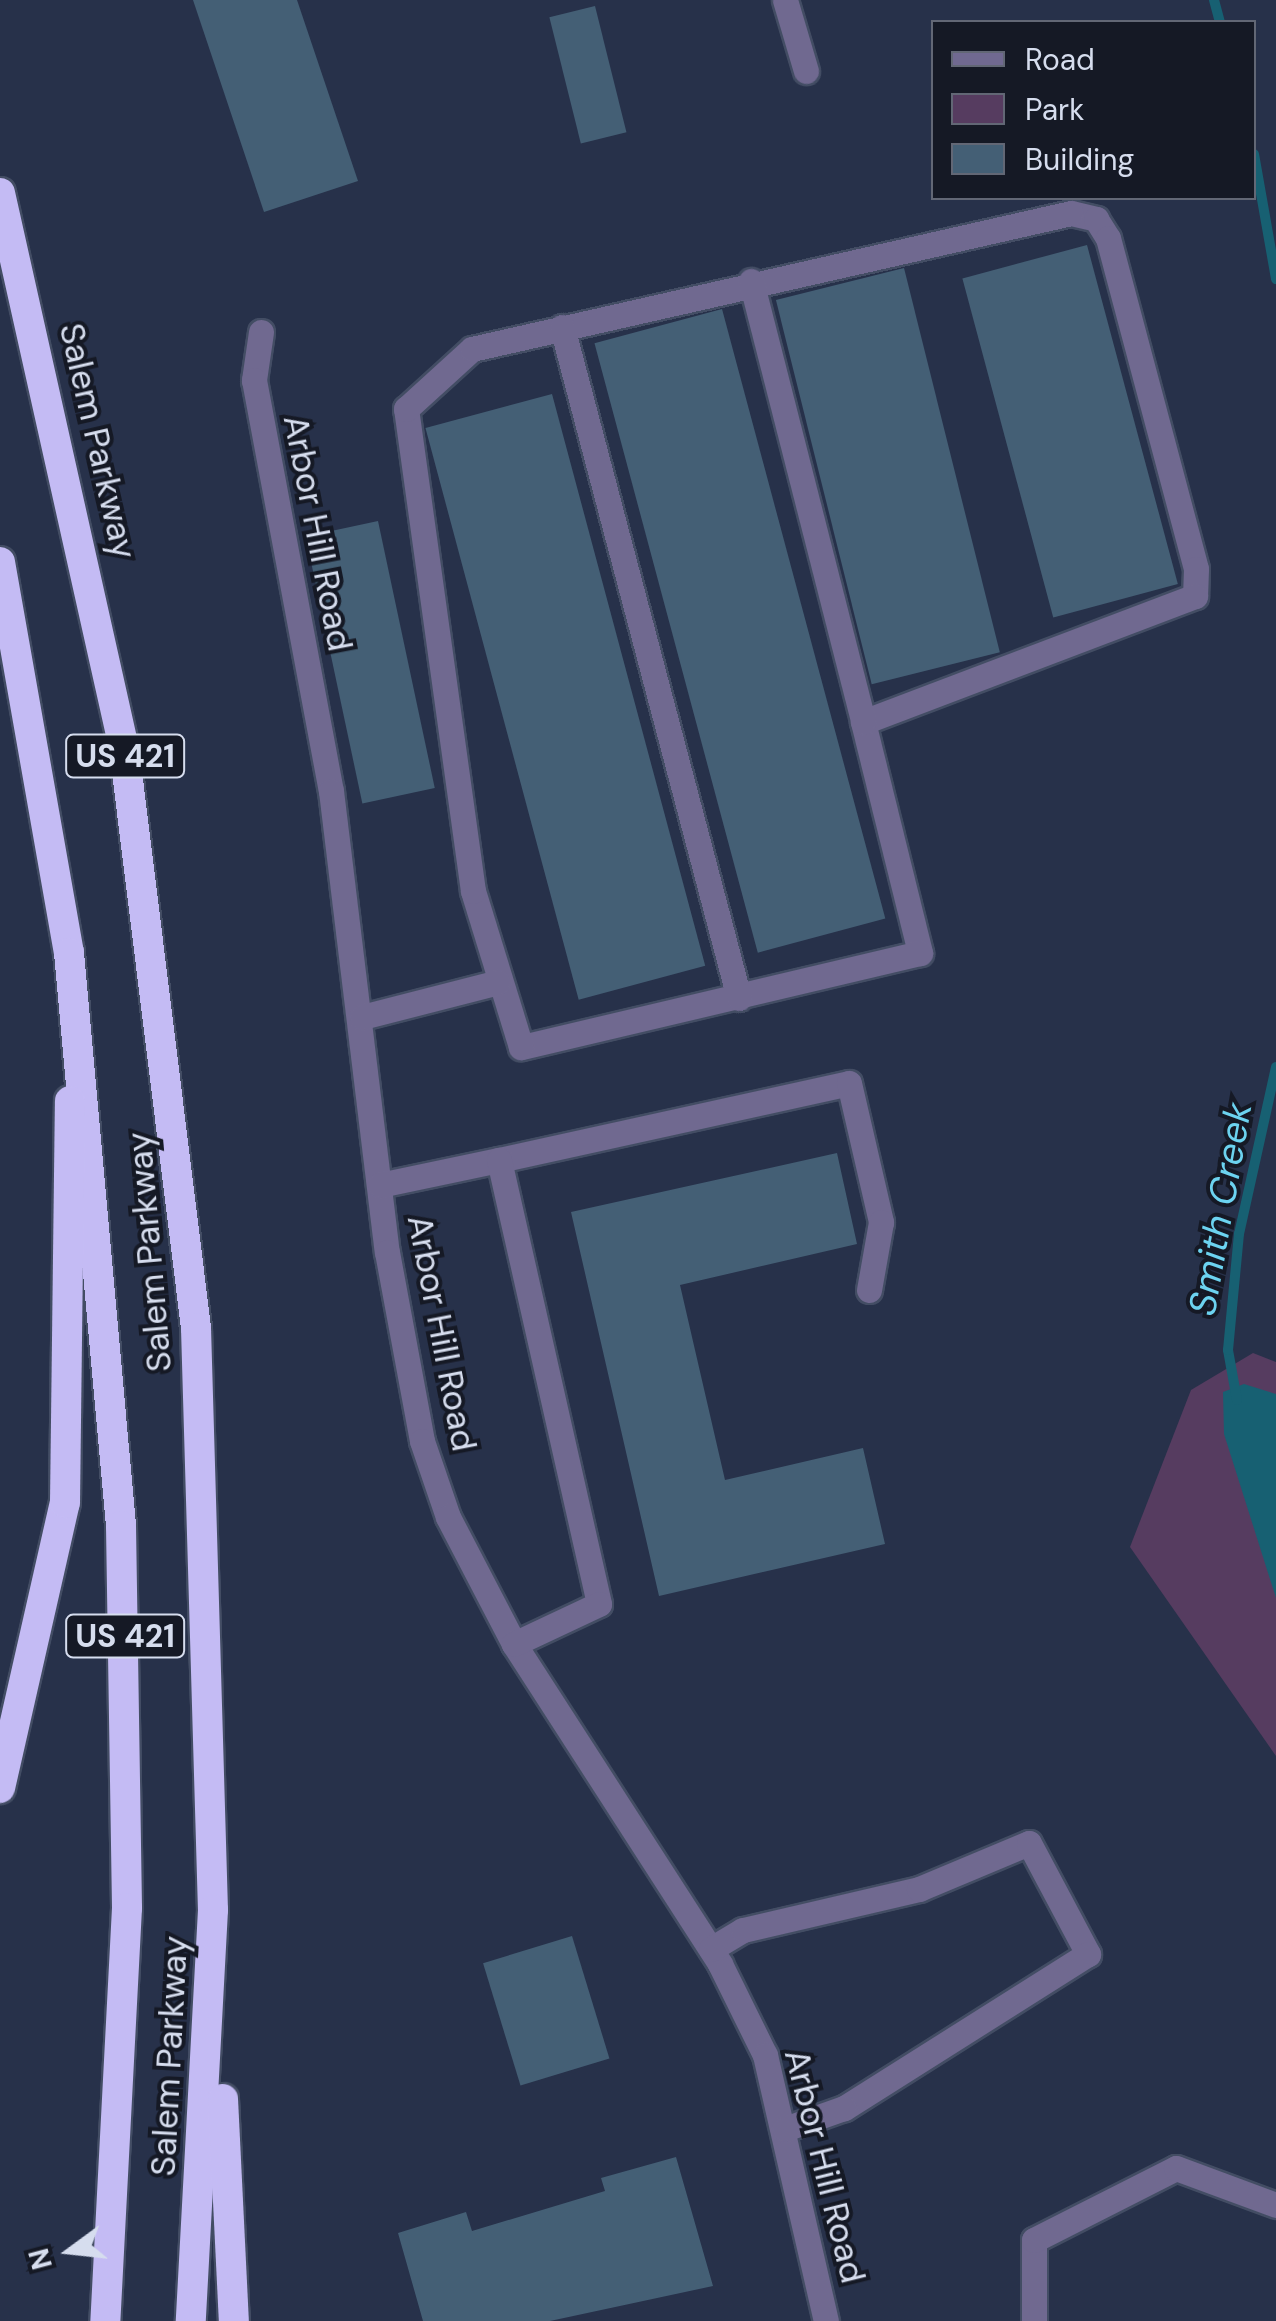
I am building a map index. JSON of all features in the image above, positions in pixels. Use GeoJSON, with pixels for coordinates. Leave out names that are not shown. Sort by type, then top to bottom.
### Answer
{"type":"FeatureCollection","features":[{"type":"Feature","properties":{"kind":"highway","name":"Salem Parkway"},"geometry":{"type":"LineString","coordinates":[[0,193],[88,557],[154,941],[198,1367],[213,1910],[191,2321]]}},
{"type":"Feature","properties":{"kind":"highway","name":"Salem Parkway"},"geometry":{"type":"LineString","coordinates":[[0,562],[68,953],[110,1334],[126,1678],[126,1927],[105,2321]]}},
{"type":"Feature","properties":{"kind":"highway"},"geometry":{"type":"LineString","coordinates":[[0,1788],[65,1504],[68,953]]}},
{"type":"Feature","properties":{"kind":"highway"},"geometry":{"type":"LineString","coordinates":[[213,1910],[234,2321]]}},
{"type":"Feature","properties":{"kind":"street"},"geometry":{"type":"LineString","coordinates":[[785,0],[806,71]]}},
{"type":"Feature","properties":{"kind":"street"},"geometry":{"type":"LineString","coordinates":[[751,281],[920,953],[521,1047],[473,891],[406,409],[472,349],[751,281],[1071,213],[1096,219],[1196,569],[1195,596],[1175,610],[863,722]]}},
{"type":"Feature","properties":{"kind":"street"},"geometry":{"type":"LineString","coordinates":[[562,327],[739,998]]}},
{"type":"Feature","properties":{"kind":"street","name":"Arbor Hill Road"},"geometry":{"type":"LineString","coordinates":[[261,332],[254,380],[362,1017],[380,1185],[422,1441],[448,1517],[514,1644],[711,1950],[765,2055],[826,2321]]}},
{"type":"Feature","properties":{"kind":"street"},"geometry":{"type":"LineString","coordinates":[[362,1017],[498,982]]}},
{"type":"Feature","properties":{"kind":"street"},"geometry":{"type":"LineString","coordinates":[[380,1185],[849,1083],[881,1222],[869,1290]]}},
{"type":"Feature","properties":{"kind":"street"},"geometry":{"type":"LineString","coordinates":[[500,1160],[598,1604],[514,1644]]}},
{"type":"Feature","properties":{"kind":"street"},"geometry":{"type":"LineString","coordinates":[[711,1950],[742,1930],[919,1889],[1030,1842],[1088,1954],[844,2108],[785,2129]]}},
{"type":"Feature","properties":{"kind":"street"},"geometry":{"type":"LineString","coordinates":[[1034,2321],[1034,2240],[1176,2168],[1276,2205]]}},
{"type":"Feature","properties":{"kind":"green space"},"geometry":{"type":"Polygon","coordinates":[[[1253,1353],[1276,1362],[1276,1756],[1130,1547],[1191,1390],[1253,1353]]]}},
{"type":"Feature","properties":{"kind":"water"},"geometry":{"type":"Polygon","coordinates":[[[1244,1384],[1276,1394],[1276,1598],[1224,1434],[1223,1392],[1244,1384]]]}},
{"type":"Feature","properties":{"kind":"building"},"geometry":{"type":"Polygon","coordinates":[[[193,0],[297,0],[358,181],[264,212],[193,0]]]}},
{"type":"Feature","properties":{"kind":"building"},"geometry":{"type":"Polygon","coordinates":[[[595,6],[626,132],[581,144],[549,17],[595,6]]]}},
{"type":"Feature","properties":{"kind":"building"},"geometry":{"type":"Polygon","coordinates":[[[1087,245],[1178,584],[1053,617],[962,278],[1087,245]]]}},
{"type":"Feature","properties":{"kind":"building"},"geometry":{"type":"Polygon","coordinates":[[[904,268],[1000,652],[872,684],[776,300],[904,268]]]}},
{"type":"Feature","properties":{"kind":"building"},"geometry":{"type":"Polygon","coordinates":[[[722,309],[885,918],[758,953],[594,343],[722,309]]]}},
{"type":"Feature","properties":{"kind":"building"},"geometry":{"type":"Polygon","coordinates":[[[552,394],[705,966],[579,1000],[425,428],[552,394]]]}},
{"type":"Feature","properties":{"kind":"building"},"geometry":{"type":"Polygon","coordinates":[[[378,521],[435,788],[362,803],[306,536],[378,521]]]}},
{"type":"Feature","properties":{"kind":"building"},"geometry":{"type":"Polygon","coordinates":[[[837,1153],[857,1244],[680,1285],[725,1480],[863,1448],[885,1544],[659,1596],[571,1212],[837,1153]]]}},
{"type":"Feature","properties":{"kind":"building"},"geometry":{"type":"Polygon","coordinates":[[[572,1936],[609,2058],[520,2086],[483,1963],[572,1936]]]}},
{"type":"Feature","properties":{"kind":"building"},"geometry":{"type":"Polygon","coordinates":[[[676,2157],[713,2286],[550,2321],[423,2321],[398,2233],[466,2212],[472,2231],[605,2191],[601,2178],[676,2157]]]}},
{"type":"Feature","properties":{"kind":"waterway","name":"Smith Creek"},"geometry":{"type":"LineString","coordinates":[[1214,0],[1219,20]]}},
{"type":"Feature","properties":{"kind":"waterway","name":"Smith Creek"},"geometry":{"type":"LineString","coordinates":[[1256,165],[1276,279]]}},
{"type":"Feature","properties":{"kind":"waterway","name":"Smith Creek"},"geometry":{"type":"LineString","coordinates":[[1237,1400],[1228,1350],[1239,1234],[1276,1067]]}}]}
